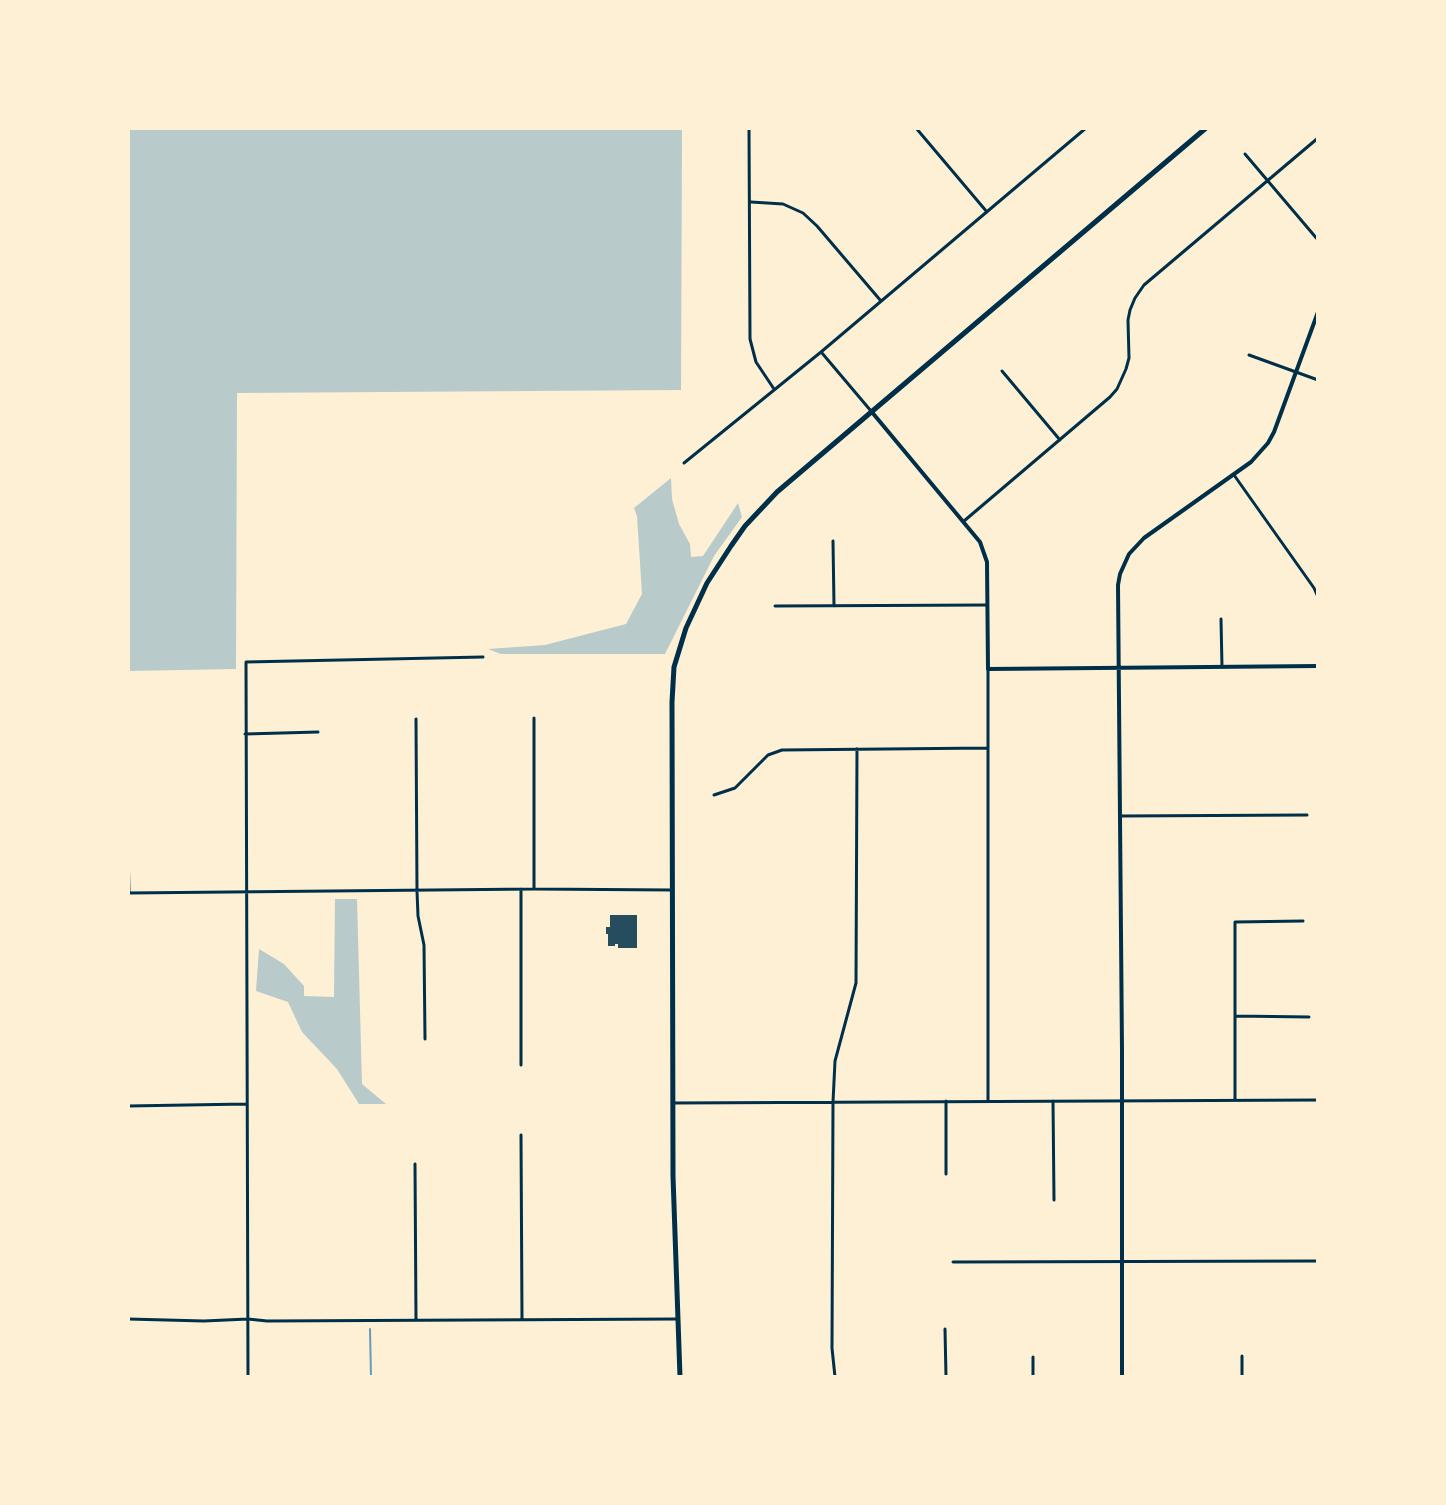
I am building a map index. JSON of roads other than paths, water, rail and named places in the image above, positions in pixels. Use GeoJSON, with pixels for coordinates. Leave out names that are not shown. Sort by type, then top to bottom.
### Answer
{"type":"FeatureCollection","features":[{"type":"Feature","properties":{"kind":"main road"},"geometry":{"type":"LineString","coordinates":[[680,1377],[673,1209],[672,690],[676,659],[686,628],[707,583],[745,526],[777,492],[1206,128]]}},
{"type":"Feature","properties":{"kind":"street"},"geometry":{"type":"LineString","coordinates":[[749,128],[750,339],[756,362],[774,389]]}},
{"type":"Feature","properties":{"kind":"street"},"geometry":{"type":"LineString","coordinates":[[916,128],[987,212]]}},
{"type":"Feature","properties":{"kind":"street"},"geometry":{"type":"LineString","coordinates":[[684,463],[821,352],[1086,128]]}},
{"type":"Feature","properties":{"kind":"street"},"geometry":{"type":"LineString","coordinates":[[964,521],[1110,397],[1122,380],[1129,358],[1128,320],[1138,292],[1318,138]]}},
{"type":"Feature","properties":{"kind":"street"},"geometry":{"type":"LineString","coordinates":[[1245,154],[1318,240]]}},
{"type":"Feature","properties":{"kind":"street"},"geometry":{"type":"LineString","coordinates":[[749,202],[783,204],[803,213],[881,301]]}},
{"type":"Feature","properties":{"kind":"street"},"geometry":{"type":"LineString","coordinates":[[1122,1377],[1118,585],[1123,564],[1144,538],[1251,462],[1268,443],[1318,312]]}},
{"type":"Feature","properties":{"kind":"street"},"geometry":{"type":"LineString","coordinates":[[821,352],[975,533],[987,562],[988,1101]]}},
{"type":"Feature","properties":{"kind":"street"},"geometry":{"type":"LineString","coordinates":[[1249,355],[1318,380]]}},
{"type":"Feature","properties":{"kind":"street"},"geometry":{"type":"LineString","coordinates":[[1002,371],[1060,440]]}},
{"type":"Feature","properties":{"kind":"street"},"geometry":{"type":"LineString","coordinates":[[1234,474],[1318,597]]}},
{"type":"Feature","properties":{"kind":"street"},"geometry":{"type":"LineString","coordinates":[[833,541],[834,606]]}},
{"type":"Feature","properties":{"kind":"street"},"geometry":{"type":"LineString","coordinates":[[775,606],[987,605]]}},
{"type":"Feature","properties":{"kind":"street"},"geometry":{"type":"LineString","coordinates":[[1221,619],[1222,667]]}},
{"type":"Feature","properties":{"kind":"street"},"geometry":{"type":"LineString","coordinates":[[248,1377],[246,662],[483,657]]}},
{"type":"Feature","properties":{"kind":"street"},"geometry":{"type":"LineString","coordinates":[[988,669],[1318,666]]}},
{"type":"Feature","properties":{"kind":"street"},"geometry":{"type":"LineString","coordinates":[[534,718],[534,889]]}},
{"type":"Feature","properties":{"kind":"street"},"geometry":{"type":"LineString","coordinates":[[416,719],[417,891],[424,945],[425,1039]]}},
{"type":"Feature","properties":{"kind":"street"},"geometry":{"type":"LineString","coordinates":[[245,734],[318,732]]}},
{"type":"Feature","properties":{"kind":"street"},"geometry":{"type":"LineString","coordinates":[[714,795],[735,788],[762,759],[782,750],[988,748]]}},
{"type":"Feature","properties":{"kind":"street"},"geometry":{"type":"LineString","coordinates":[[835,1377],[832,1348],[833,1102],[835,1061],[856,983],[857,749]]}},
{"type":"Feature","properties":{"kind":"street"},"geometry":{"type":"LineString","coordinates":[[1120,816],[1307,815]]}},
{"type":"Feature","properties":{"kind":"street"},"geometry":{"type":"LineString","coordinates":[[128,846],[129,893],[673,890]]}},
{"type":"Feature","properties":{"kind":"street"},"geometry":{"type":"LineString","coordinates":[[521,889],[521,1065]]}},
{"type":"Feature","properties":{"kind":"street"},"geometry":{"type":"LineString","coordinates":[[1235,1100],[1235,922],[1303,921]]}},
{"type":"Feature","properties":{"kind":"street"},"geometry":{"type":"LineString","coordinates":[[1235,1016],[1309,1017]]}},
{"type":"Feature","properties":{"kind":"street"},"geometry":{"type":"LineString","coordinates":[[673,1103],[1318,1100]]}},
{"type":"Feature","properties":{"kind":"street"},"geometry":{"type":"LineString","coordinates":[[946,1101],[946,1174]]}},
{"type":"Feature","properties":{"kind":"street"},"geometry":{"type":"LineString","coordinates":[[1053,1101],[1054,1200]]}},
{"type":"Feature","properties":{"kind":"street"},"geometry":{"type":"LineString","coordinates":[[128,1106],[246,1104]]}},
{"type":"Feature","properties":{"kind":"street"},"geometry":{"type":"LineString","coordinates":[[521,1135],[522,1320]]}},
{"type":"Feature","properties":{"kind":"street"},"geometry":{"type":"LineString","coordinates":[[415,1164],[416,1320]]}},
{"type":"Feature","properties":{"kind":"street"},"geometry":{"type":"LineString","coordinates":[[953,1262],[1318,1261]]}},
{"type":"Feature","properties":{"kind":"street"},"geometry":{"type":"LineString","coordinates":[[128,1319],[678,1319]]}},
{"type":"Feature","properties":{"kind":"street"},"geometry":{"type":"LineString","coordinates":[[945,1329],[946,1377]]}},
{"type":"Feature","properties":{"kind":"street"},"geometry":{"type":"LineString","coordinates":[[1242,1356],[1242,1377]]}},
{"type":"Feature","properties":{"kind":"street"},"geometry":{"type":"LineString","coordinates":[[1033,1357],[1033,1377]]}},
{"type":"Feature","properties":{"kind":"waterway"},"geometry":{"type":"LineString","coordinates":[[370,1329],[371,1377]]}}]}
